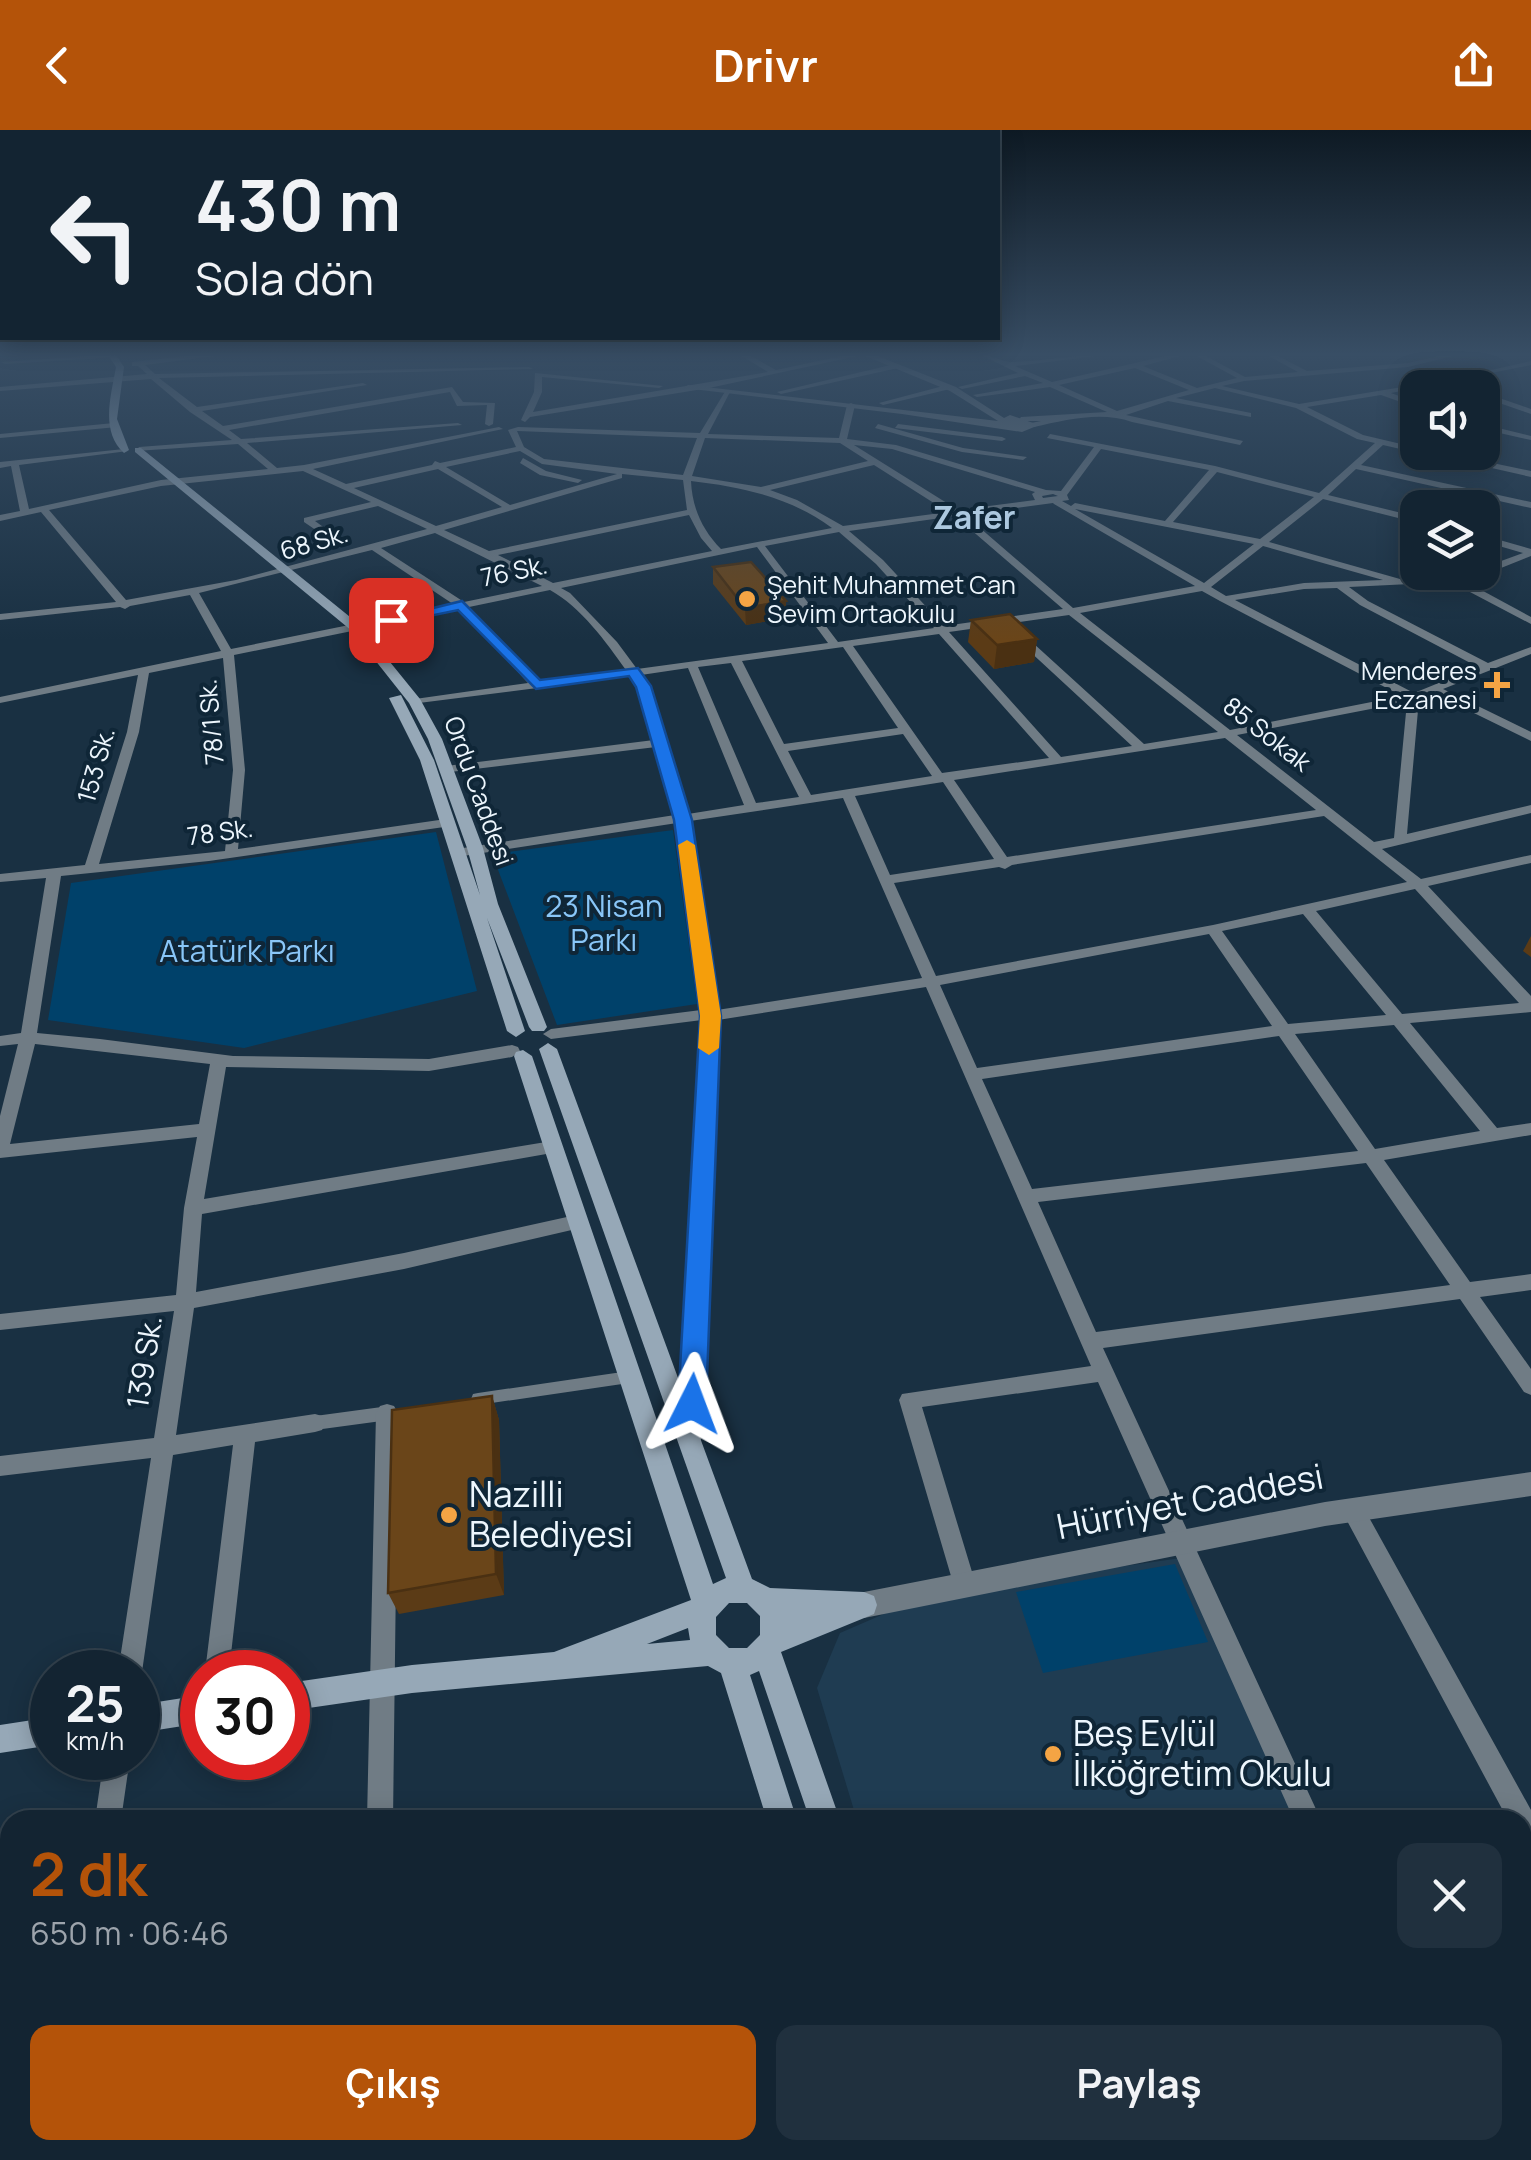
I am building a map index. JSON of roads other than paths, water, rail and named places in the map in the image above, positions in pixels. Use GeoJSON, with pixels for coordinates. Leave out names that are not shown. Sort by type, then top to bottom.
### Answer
{"type":"FeatureCollection","features":[{"type":"Feature","properties":{"kind":"main road","name":"Ordu Caddesi"},"geometry":{"type":"LineString","coordinates":[[132,450],[268,576],[349,630],[404,708],[427,760],[515,1045],[707,1607]]}},
{"type":"Feature","properties":{"kind":"main road","name":"Ordu Caddesi"},"geometry":{"type":"LineString","coordinates":[[169,482],[284,572],[349,630],[415,702],[446,770],[475,848],[490,904],[547,1039],[690,1443],[754,1595]]}},
{"type":"Feature","properties":{"kind":"main road"},"geometry":{"type":"LineString","coordinates":[[515,1045],[547,1039]]}},
{"type":"Feature","properties":{"kind":"main road"},"geometry":{"type":"LineString","coordinates":[[515,1045],[547,1039]]}},
{"type":"Feature","properties":{"kind":"main road"},"geometry":{"type":"LineString","coordinates":[[554,1666],[707,1607],[723,1593],[754,1595],[774,1619],[769,1645],[822,1810]]}},
{"type":"Feature","properties":{"kind":"main road","name":"Hürriyet Caddesi"},"geometry":{"type":"LineString","coordinates":[[754,1595],[864,1605]]}},
{"type":"Feature","properties":{"kind":"main road","name":"Hürriyet Caddesi"},"geometry":{"type":"LineString","coordinates":[[769,1645],[864,1605]]}},
{"type":"Feature","properties":{"kind":"main road"},"geometry":{"type":"LineString","coordinates":[[707,1607],[701,1630],[721,1657],[778,1810]]}},
{"type":"Feature","properties":{"kind":"main road"},"geometry":{"type":"LineString","coordinates":[[310,1694],[554,1666],[721,1657],[744,1662],[769,1645]]}},
{"type":"Feature","properties":{"kind":"main road"},"geometry":{"type":"LineString","coordinates":[[0,1739],[30,1734]]}},
{"type":"Feature","properties":{"kind":"street"},"geometry":{"type":"LineString","coordinates":[[0,465],[132,450]]}},
{"type":"Feature","properties":{"kind":"street"},"geometry":{"type":"LineString","coordinates":[[252,450],[273,470]]}},
{"type":"Feature","properties":{"kind":"street"},"geometry":{"type":"LineString","coordinates":[[359,450],[364,455]]}},
{"type":"Feature","properties":{"kind":"street"},"geometry":{"type":"LineString","coordinates":[[0,518],[169,482],[304,468],[391,450]]}},
{"type":"Feature","properties":{"kind":"street"},"geometry":{"type":"LineString","coordinates":[[346,487],[512,450]]}},
{"type":"Feature","properties":{"kind":"street"},"geometry":{"type":"LineString","coordinates":[[524,450],[542,460],[571,467],[687,476],[788,498],[842,530],[878,561],[1056,759]]}},
{"type":"Feature","properties":{"kind":"street"},"geometry":{"type":"LineString","coordinates":[[698,450],[687,476],[693,511],[706,543],[720,553]]}},
{"type":"Feature","properties":{"kind":"street","name":"85 Sokak"},"geometry":{"type":"LineString","coordinates":[[856,450],[958,514],[1071,612],[1416,882],[1531,1007]]}},
{"type":"Feature","properties":{"kind":"street"},"geometry":{"type":"LineString","coordinates":[[899,450],[973,470],[1086,510],[1260,542],[1396,580]]}},
{"type":"Feature","properties":{"kind":"street"},"geometry":{"type":"LineString","coordinates":[[968,450],[1023,458]]}},
{"type":"Feature","properties":{"kind":"street"},"geometry":{"type":"LineString","coordinates":[[973,470],[992,450]]}},
{"type":"Feature","properties":{"kind":"street"},"geometry":{"type":"LineString","coordinates":[[1060,499],[1097,450]]}},
{"type":"Feature","properties":{"kind":"street"},"geometry":{"type":"LineString","coordinates":[[1118,450],[1400,515]]}},
{"type":"Feature","properties":{"kind":"street"},"geometry":{"type":"LineString","coordinates":[[415,702],[1071,612],[1204,587],[1322,495],[1372,450]]}},
{"type":"Feature","properties":{"kind":"street"},"geometry":{"type":"LineString","coordinates":[[506,451],[543,474],[593,483]]}},
{"type":"Feature","properties":{"kind":"street"},"geometry":{"type":"LineString","coordinates":[[762,490],[875,462]]}},
{"type":"Feature","properties":{"kind":"street"},"geometry":{"type":"LineString","coordinates":[[14,463],[25,511]]}},
{"type":"Feature","properties":{"kind":"street"},"geometry":{"type":"LineString","coordinates":[[435,464],[508,507]]}},
{"type":"Feature","properties":{"kind":"street"},"geometry":{"type":"LineString","coordinates":[[1354,466],[1531,505]]}},
{"type":"Feature","properties":{"kind":"street"},"geometry":{"type":"LineString","coordinates":[[1500,467],[1531,474]]}},
{"type":"Feature","properties":{"kind":"street"},"geometry":{"type":"LineString","coordinates":[[304,468],[489,554],[566,595],[644,686],[683,820],[709,1016],[690,1443]]}},
{"type":"Feature","properties":{"kind":"street"},"geometry":{"type":"LineString","coordinates":[[1168,523],[1215,470]]}},
{"type":"Feature","properties":{"kind":"street","name":"68 Sk."},"geometry":{"type":"LineString","coordinates":[[0,617],[81,613],[196,594],[634,472]]}},
{"type":"Feature","properties":{"kind":"street","name":"76 Sk."},"geometry":{"type":"LineString","coordinates":[[0,700],[759,544],[958,514],[1040,495]]}},
{"type":"Feature","properties":{"kind":"street"},"geometry":{"type":"LineString","coordinates":[[1060,499],[1224,599],[1413,697]]}},
{"type":"Feature","properties":{"kind":"street"},"geometry":{"type":"LineString","coordinates":[[332,537],[307,520],[380,503]]}},
{"type":"Feature","properties":{"kind":"street"},"geometry":{"type":"LineString","coordinates":[[42,507],[125,606]]}},
{"type":"Feature","properties":{"kind":"street"},"geometry":{"type":"LineString","coordinates":[[489,554],[693,511]]}},
{"type":"Feature","properties":{"kind":"street"},"geometry":{"type":"LineString","coordinates":[[1500,543],[1531,552]]}},
{"type":"Feature","properties":{"kind":"street"},"geometry":{"type":"LineString","coordinates":[[759,544],[942,776],[1005,865]]}},
{"type":"Feature","properties":{"kind":"street"},"geometry":{"type":"LineString","coordinates":[[372,546],[462,605],[536,685]]}},
{"type":"Feature","properties":{"kind":"street"},"geometry":{"type":"LineString","coordinates":[[1500,565],[1531,552]]}},
{"type":"Feature","properties":{"kind":"street"},"geometry":{"type":"LineString","coordinates":[[1224,599],[1337,583],[1400,580]]}},
{"type":"Feature","properties":{"kind":"street"},"geometry":{"type":"LineString","coordinates":[[1337,583],[1364,603],[1486,667]]}},
{"type":"Feature","properties":{"kind":"street"},"geometry":{"type":"LineString","coordinates":[[1474,590],[1531,620]]}},
{"type":"Feature","properties":{"kind":"street","name":"78/1 Sk."},"geometry":{"type":"LineString","coordinates":[[196,594],[228,654],[238,770],[231,854]]}},
{"type":"Feature","properties":{"kind":"street"},"geometry":{"type":"LineString","coordinates":[[1003,621],[1140,747]]}},
{"type":"Feature","properties":{"kind":"street"},"geometry":{"type":"LineString","coordinates":[[458,854],[475,848],[683,820],[1230,733],[1413,697],[1531,650]]}},
{"type":"Feature","properties":{"kind":"street"},"geometry":{"type":"LineString","coordinates":[[734,657],[807,800]]}},
{"type":"Feature","properties":{"kind":"street"},"geometry":{"type":"LineString","coordinates":[[691,663],[752,809]]}},
{"type":"Feature","properties":{"kind":"street","name":"153 Sk."},"geometry":{"type":"LineString","coordinates":[[90,870],[133,732],[144,672]]}},
{"type":"Feature","properties":{"kind":"street"},"geometry":{"type":"LineString","coordinates":[[1433,689],[1528,733]]}},
{"type":"Feature","properties":{"kind":"street"},"geometry":{"type":"LineString","coordinates":[[1400,840],[1413,697]]}},
{"type":"Feature","properties":{"kind":"street"},"geometry":{"type":"LineString","coordinates":[[781,748],[906,730]]}},
{"type":"Feature","properties":{"kind":"street"},"geometry":{"type":"LineString","coordinates":[[446,770],[661,744]]}},
{"type":"Feature","properties":{"kind":"street"},"geometry":{"type":"LineString","coordinates":[[847,793],[1178,1541],[1303,1810]]}},
{"type":"Feature","properties":{"kind":"street"},"geometry":{"type":"LineString","coordinates":[[1372,847],[1531,810]]}},
{"type":"Feature","properties":{"kind":"street"},"geometry":{"type":"LineString","coordinates":[[885,880],[1005,865],[1328,812]]}},
{"type":"Feature","properties":{"kind":"street","name":"78 Sk."},"geometry":{"type":"LineString","coordinates":[[0,878],[231,854],[446,823]]}},
{"type":"Feature","properties":{"kind":"street"},"geometry":{"type":"LineString","coordinates":[[547,1039],[691,1024],[709,1016],[929,982],[1213,929],[1531,859]]}},
{"type":"Feature","properties":{"kind":"street"},"geometry":{"type":"LineString","coordinates":[[54,874],[28,1038],[0,1152],[206,1130]]}},
{"type":"Feature","properties":{"kind":"street"},"geometry":{"type":"LineString","coordinates":[[1306,908],[1494,1136]]}},
{"type":"Feature","properties":{"kind":"street"},"geometry":{"type":"LineString","coordinates":[[1213,929],[1531,1386]]}},
{"type":"Feature","properties":{"kind":"street"},"geometry":{"type":"LineString","coordinates":[[971,1075],[1283,1030],[1531,1007]]}},
{"type":"Feature","properties":{"kind":"street"},"geometry":{"type":"LineString","coordinates":[[0,1041],[28,1038],[218,1060],[372,1065],[429,1065],[515,1045]]}},
{"type":"Feature","properties":{"kind":"street","name":"139 Sk."},"geometry":{"type":"LineString","coordinates":[[133,1650],[185,1302],[193,1208],[218,1060]]}},
{"type":"Feature","properties":{"kind":"street"},"geometry":{"type":"LineString","coordinates":[[1025,1197],[1371,1156],[1531,1129]]}},
{"type":"Feature","properties":{"kind":"street"},"geometry":{"type":"LineString","coordinates":[[193,1208],[552,1147]]}},
{"type":"Feature","properties":{"kind":"street"},"geometry":{"type":"LineString","coordinates":[[0,1322],[185,1302],[404,1261],[576,1222]]}},
{"type":"Feature","properties":{"kind":"street"},"geometry":{"type":"LineString","coordinates":[[1090,1341],[1531,1282]]}},
{"type":"Feature","properties":{"kind":"street"},"geometry":{"type":"LineString","coordinates":[[964,1585],[909,1400],[1104,1373]]}},
{"type":"Feature","properties":{"kind":"street"},"geometry":{"type":"LineString","coordinates":[[462,1402],[629,1377]]}},
{"type":"Feature","properties":{"kind":"street"},"geometry":{"type":"LineString","coordinates":[[0,1466],[162,1448],[396,1412],[382,1683],[380,1810]]}},
{"type":"Feature","properties":{"kind":"street"},"geometry":{"type":"LineString","coordinates":[[220,1650],[245,1434]]}},
{"type":"Feature","properties":{"kind":"street","name":"Hürriyet Caddesi"},"geometry":{"type":"LineString","coordinates":[[864,1605],[1178,1541],[1531,1484]]}},
{"type":"Feature","properties":{"kind":"street"},"geometry":{"type":"LineString","coordinates":[[1353,1510],[1516,1810]]}},
{"type":"Feature","properties":{"kind":"street"},"geometry":{"type":"LineString","coordinates":[[109,1810],[114,1780]]}},
{"type":"Feature","properties":{"kind":"place","name":"Şehit Muhammet Can Sevim Ortaokulu"},"geometry":{"type":"Point","coordinates":[747,599]}},
{"type":"Feature","properties":{"kind":"place","name":"Menderes Eczanesi"},"geometry":{"type":"Point","coordinates":[1497,685]}},
{"type":"Feature","properties":{"kind":"place","name":"Nazilli Belediyesi"},"geometry":{"type":"Point","coordinates":[449,1515]}},
{"type":"Feature","properties":{"kind":"place","name":"Beş Eylül İlköğretim Okulu"},"geometry":{"type":"Point","coordinates":[1053,1754]}},
{"type":"Feature","properties":{"kind":"district","name":"Zafer"},"geometry":{"type":"Point","coordinates":[974,518]}},
{"type":"Feature","properties":{"kind":"park label","name":"23 Nisan Parkı"},"geometry":{"type":"Point","coordinates":[604,924]}},
{"type":"Feature","properties":{"kind":"park label","name":"Atatürk Parkı"},"geometry":{"type":"Point","coordinates":[247,952]}}]}
